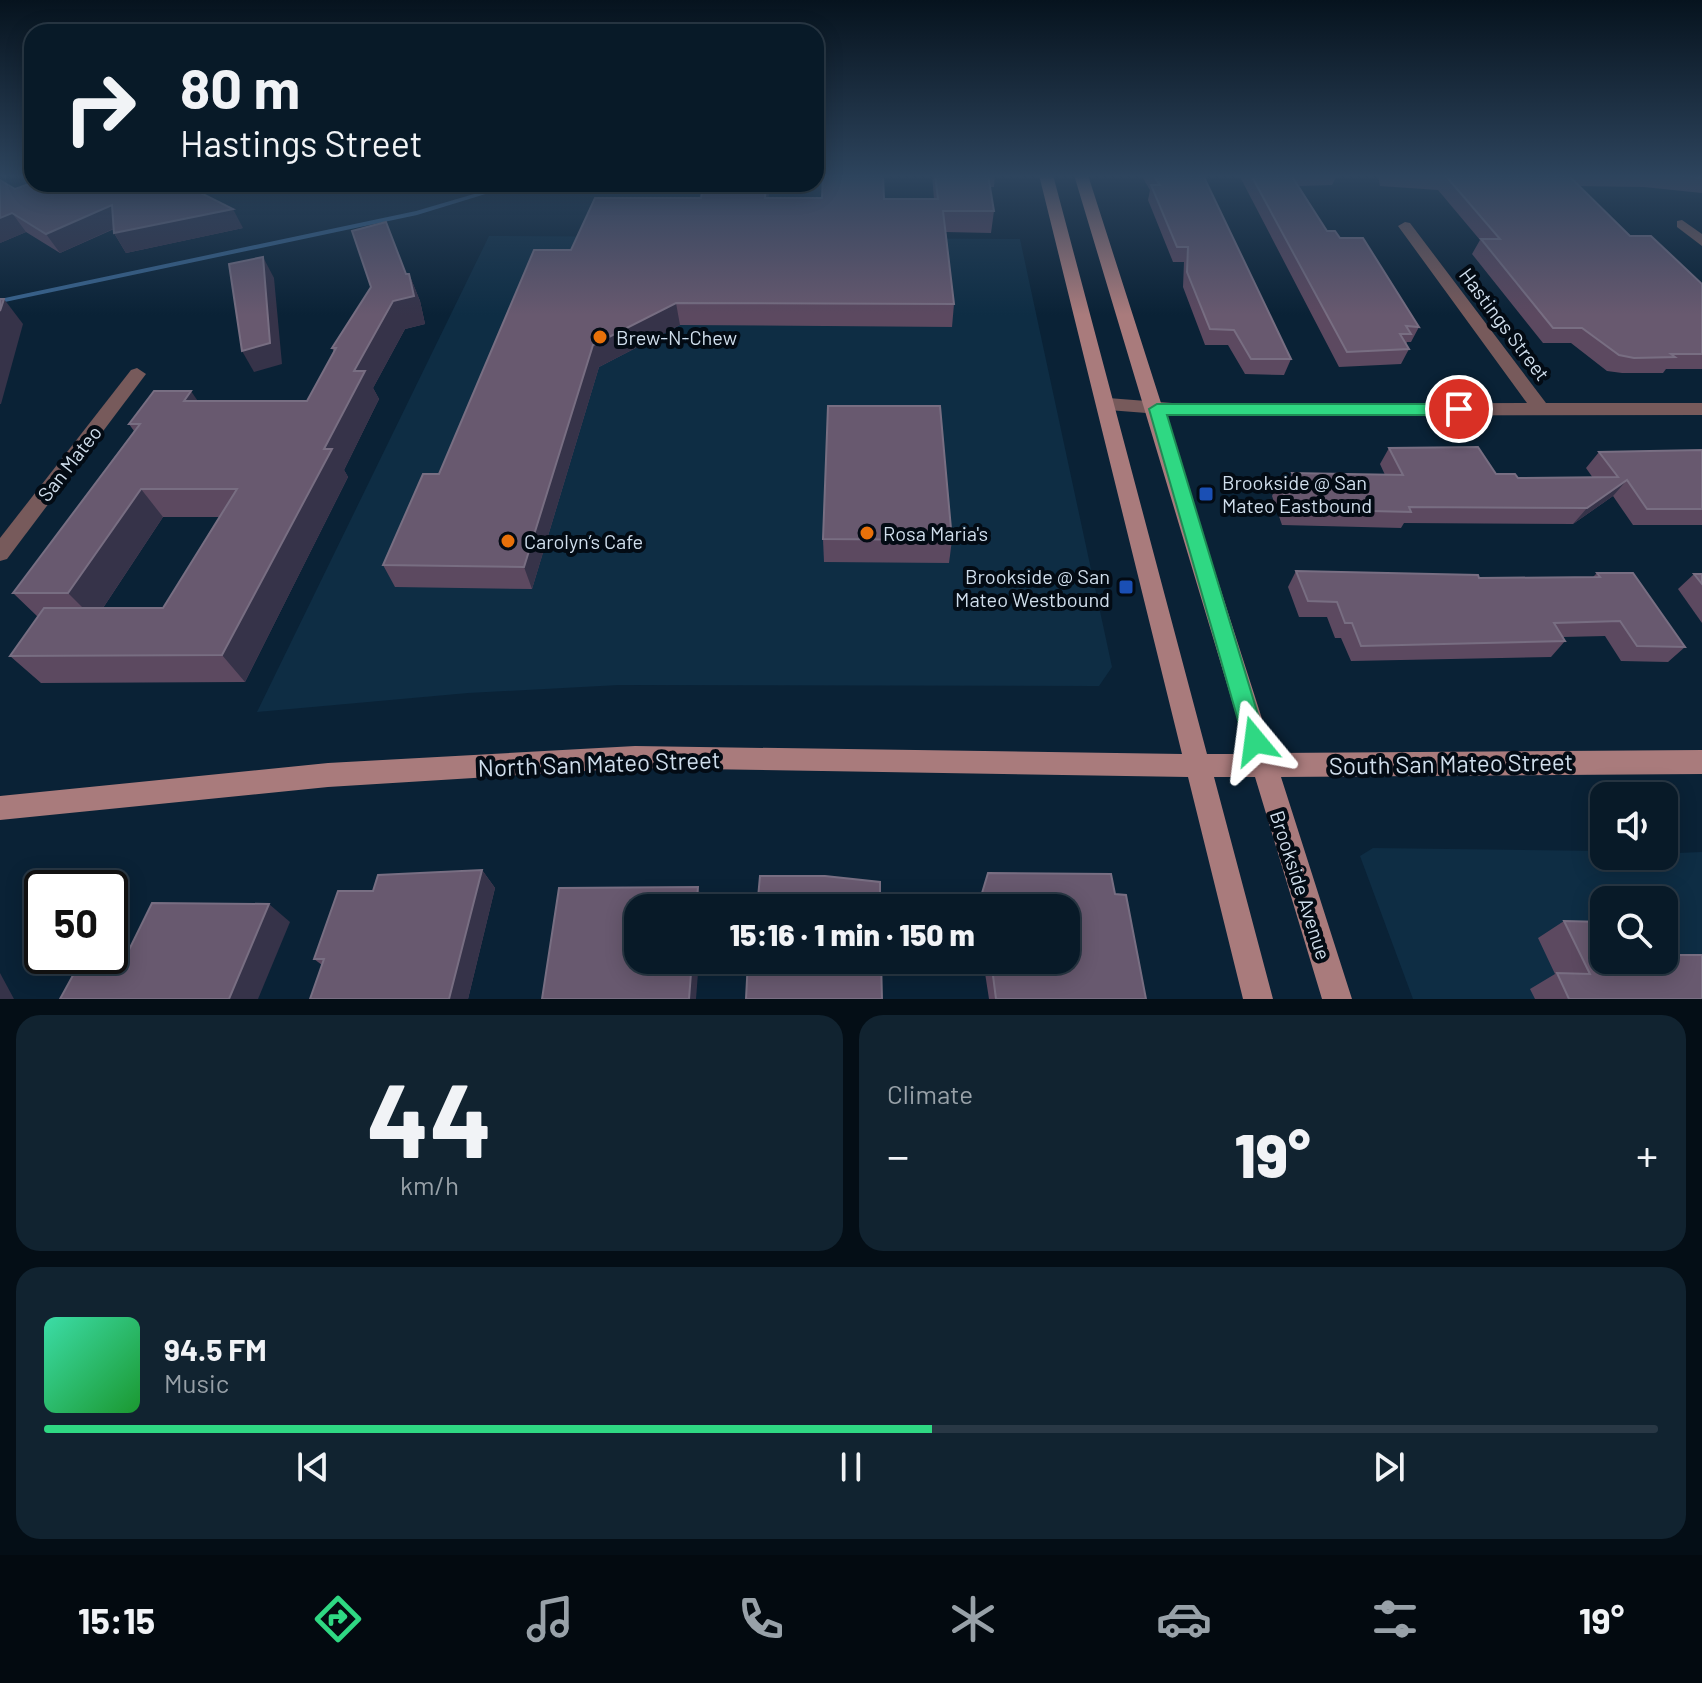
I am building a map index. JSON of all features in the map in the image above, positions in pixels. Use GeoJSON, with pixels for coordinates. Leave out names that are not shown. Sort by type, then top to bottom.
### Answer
{"type":"FeatureCollection","features":[{"type":"Feature","properties":{"kind":"main road"},"geometry":{"type":"LineString","coordinates":[[1059,222],[1108,404],[1258,999]]}},
{"type":"Feature","properties":{"kind":"main road","name":"Brookside Avenue"},"geometry":{"type":"LineString","coordinates":[[1096,222],[1157,409],[1262,766],[1337,999]]}},
{"type":"Feature","properties":{"kind":"main road","name":"North San Mateo Street"},"geometry":{"type":"LineString","coordinates":[[0,808],[328,775],[635,757],[1199,766]]}},
{"type":"Feature","properties":{"kind":"main road","name":"South San Mateo Street"},"geometry":{"type":"LineString","coordinates":[[1199,766],[1702,762]]}},
{"type":"Feature","properties":{"kind":"street"},"geometry":{"type":"LineString","coordinates":[[1682,224],[1702,242]]}},
{"type":"Feature","properties":{"kind":"street","name":"Hastings Street"},"geometry":{"type":"LineString","coordinates":[[1405,226],[1541,409]]}},
{"type":"Feature","properties":{"kind":"street","name":"San Mateo"},"geometry":{"type":"LineString","coordinates":[[0,553],[137,374]]}},
{"type":"Feature","properties":{"kind":"street","name":"Hastings Street"},"geometry":{"type":"LineString","coordinates":[[1108,404],[1157,409],[1702,409]]}},
{"type":"Feature","properties":{"kind":"shaded area"},"geometry":{"type":"Polygon","coordinates":[[[489,236],[1020,239],[1112,667],[1099,686],[619,685],[468,693],[257,712],[489,236]]]}},
{"type":"Feature","properties":{"kind":"shaded area"},"geometry":{"type":"Polygon","coordinates":[[[1373,848],[1590,851],[1590,870],[1678,870],[1678,853],[1702,852],[1702,999],[1413,999],[1360,856],[1373,848]]]}},
{"type":"Feature","properties":{"kind":"building"},"geometry":{"type":"Polygon","coordinates":[[[26,222],[74,222],[46,234],[26,222]]]}},
{"type":"Feature","properties":{"kind":"building"},"geometry":{"type":"Polygon","coordinates":[[[113,222],[170,222],[114,233],[113,222]]]}},
{"type":"Feature","properties":{"kind":"building"},"geometry":{"type":"Polygon","coordinates":[[[386,222],[406,274],[409,274],[414,296],[393,301],[354,371],[365,371],[324,449],[332,449],[222,655],[10,656],[44,608],[163,608],[237,489],[141,489],[68,593],[13,593],[140,424],[129,424],[154,391],[191,391],[184,401],[307,401],[336,348],[332,348],[371,287],[352,231],[386,222]]]}},
{"type":"Feature","properties":{"kind":"building"},"geometry":{"type":"Polygon","coordinates":[[[584,222],[944,222],[954,304],[676,303],[593,345],[524,567],[383,565],[423,474],[439,474],[534,250],[571,250],[584,222]]]}},
{"type":"Feature","properties":{"kind":"building"},"geometry":{"type":"Polygon","coordinates":[[[1166,222],[1225,222],[1291,359],[1251,359],[1234,330],[1210,329],[1187,272],[1188,247],[1177,247],[1166,222]]]}},
{"type":"Feature","properties":{"kind":"building"},"geometry":{"type":"Polygon","coordinates":[[[1276,222],[1321,222],[1327,231],[1335,231],[1340,238],[1363,238],[1419,327],[1406,326],[1411,334],[1400,334],[1409,349],[1347,352],[1276,222]]]}},
{"type":"Feature","properties":{"kind":"building"},"geometry":{"type":"Polygon","coordinates":[[[1485,222],[1615,222],[1630,236],[1651,236],[1702,284],[1702,354],[1634,358],[1619,355],[1582,328],[1553,328],[1481,239],[1500,239],[1485,222]]]}},
{"type":"Feature","properties":{"kind":"building"},"geometry":{"type":"Polygon","coordinates":[[[263,257],[270,343],[242,351],[229,264],[263,257]]]}},
{"type":"Feature","properties":{"kind":"building"},"geometry":{"type":"Polygon","coordinates":[[[828,406],[940,406],[952,540],[823,539],[828,406]]]}},
{"type":"Feature","properties":{"kind":"building"},"geometry":{"type":"Polygon","coordinates":[[[1478,447],[1496,474],[1515,474],[1518,478],[1618,477],[1599,452],[1702,450],[1702,509],[1647,509],[1627,480],[1587,508],[1409,507],[1411,512],[1289,509],[1279,480],[1295,480],[1292,473],[1403,475],[1389,448],[1478,447]]]}},
{"type":"Feature","properties":{"kind":"building"},"geometry":{"type":"Polygon","coordinates":[[[1296,571],[1478,575],[1479,578],[1600,577],[1597,573],[1633,573],[1685,647],[1637,646],[1620,621],[1554,623],[1565,641],[1361,646],[1352,623],[1345,623],[1337,602],[1308,601],[1296,571]]]}},
{"type":"Feature","properties":{"kind":"building"},"geometry":{"type":"Polygon","coordinates":[[[482,870],[449,999],[310,999],[324,959],[314,959],[338,891],[373,891],[378,875],[482,870]]]}},
{"type":"Feature","properties":{"kind":"building"},"geometry":{"type":"Polygon","coordinates":[[[988,873],[1111,874],[1115,894],[1126,895],[1146,999],[996,999],[993,974],[1080,974],[1080,894],[982,893],[988,873]]]}},
{"type":"Feature","properties":{"kind":"building"},"geometry":{"type":"Polygon","coordinates":[[[760,876],[825,876],[880,882],[880,894],[758,894],[760,876]]]}},
{"type":"Feature","properties":{"kind":"building"},"geometry":{"type":"Polygon","coordinates":[[[698,887],[697,894],[624,894],[624,974],[691,974],[689,999],[542,999],[559,888],[698,887]]]}},
{"type":"Feature","properties":{"kind":"building"},"geometry":{"type":"Polygon","coordinates":[[[152,903],[269,904],[229,999],[60,999],[74,974],[128,974],[128,952],[152,903]]]}},
{"type":"Feature","properties":{"kind":"building"},"geometry":{"type":"Polygon","coordinates":[[[1564,921],[1590,922],[1590,974],[1564,921]]]}},
{"type":"Feature","properties":{"kind":"building"},"geometry":{"type":"Polygon","coordinates":[[[1678,955],[1702,955],[1702,999],[1569,999],[1557,973],[1678,974],[1678,955]]]}},
{"type":"Feature","properties":{"kind":"building"},"geometry":{"type":"Polygon","coordinates":[[[747,974],[881,974],[882,999],[746,999],[747,974]]]}},
{"type":"Feature","properties":{"kind":"waterway"},"geometry":{"type":"LineString","coordinates":[[0,301],[376,222]]}},
{"type":"Feature","properties":{"kind":"place","name":"Brew-N-Chew"},"geometry":{"type":"Point","coordinates":[600,337]}},
{"type":"Feature","properties":{"kind":"place","name":"Brookside @ San Mateo Eastbound"},"geometry":{"type":"Point","coordinates":[1206,494]}},
{"type":"Feature","properties":{"kind":"place","name":"Rosa Maria's"},"geometry":{"type":"Point","coordinates":[867,533]}},
{"type":"Feature","properties":{"kind":"place","name":"Carolyn’s Cafe"},"geometry":{"type":"Point","coordinates":[508,541]}},
{"type":"Feature","properties":{"kind":"place","name":"Brookside @ San Mateo Westbound"},"geometry":{"type":"Point","coordinates":[1126,587]}},
{"type":"Feature","properties":{"kind":"route"},"geometry":{"type":"LineString","coordinates":[[1255,741],[1157,409],[1459,409]]}}]}
